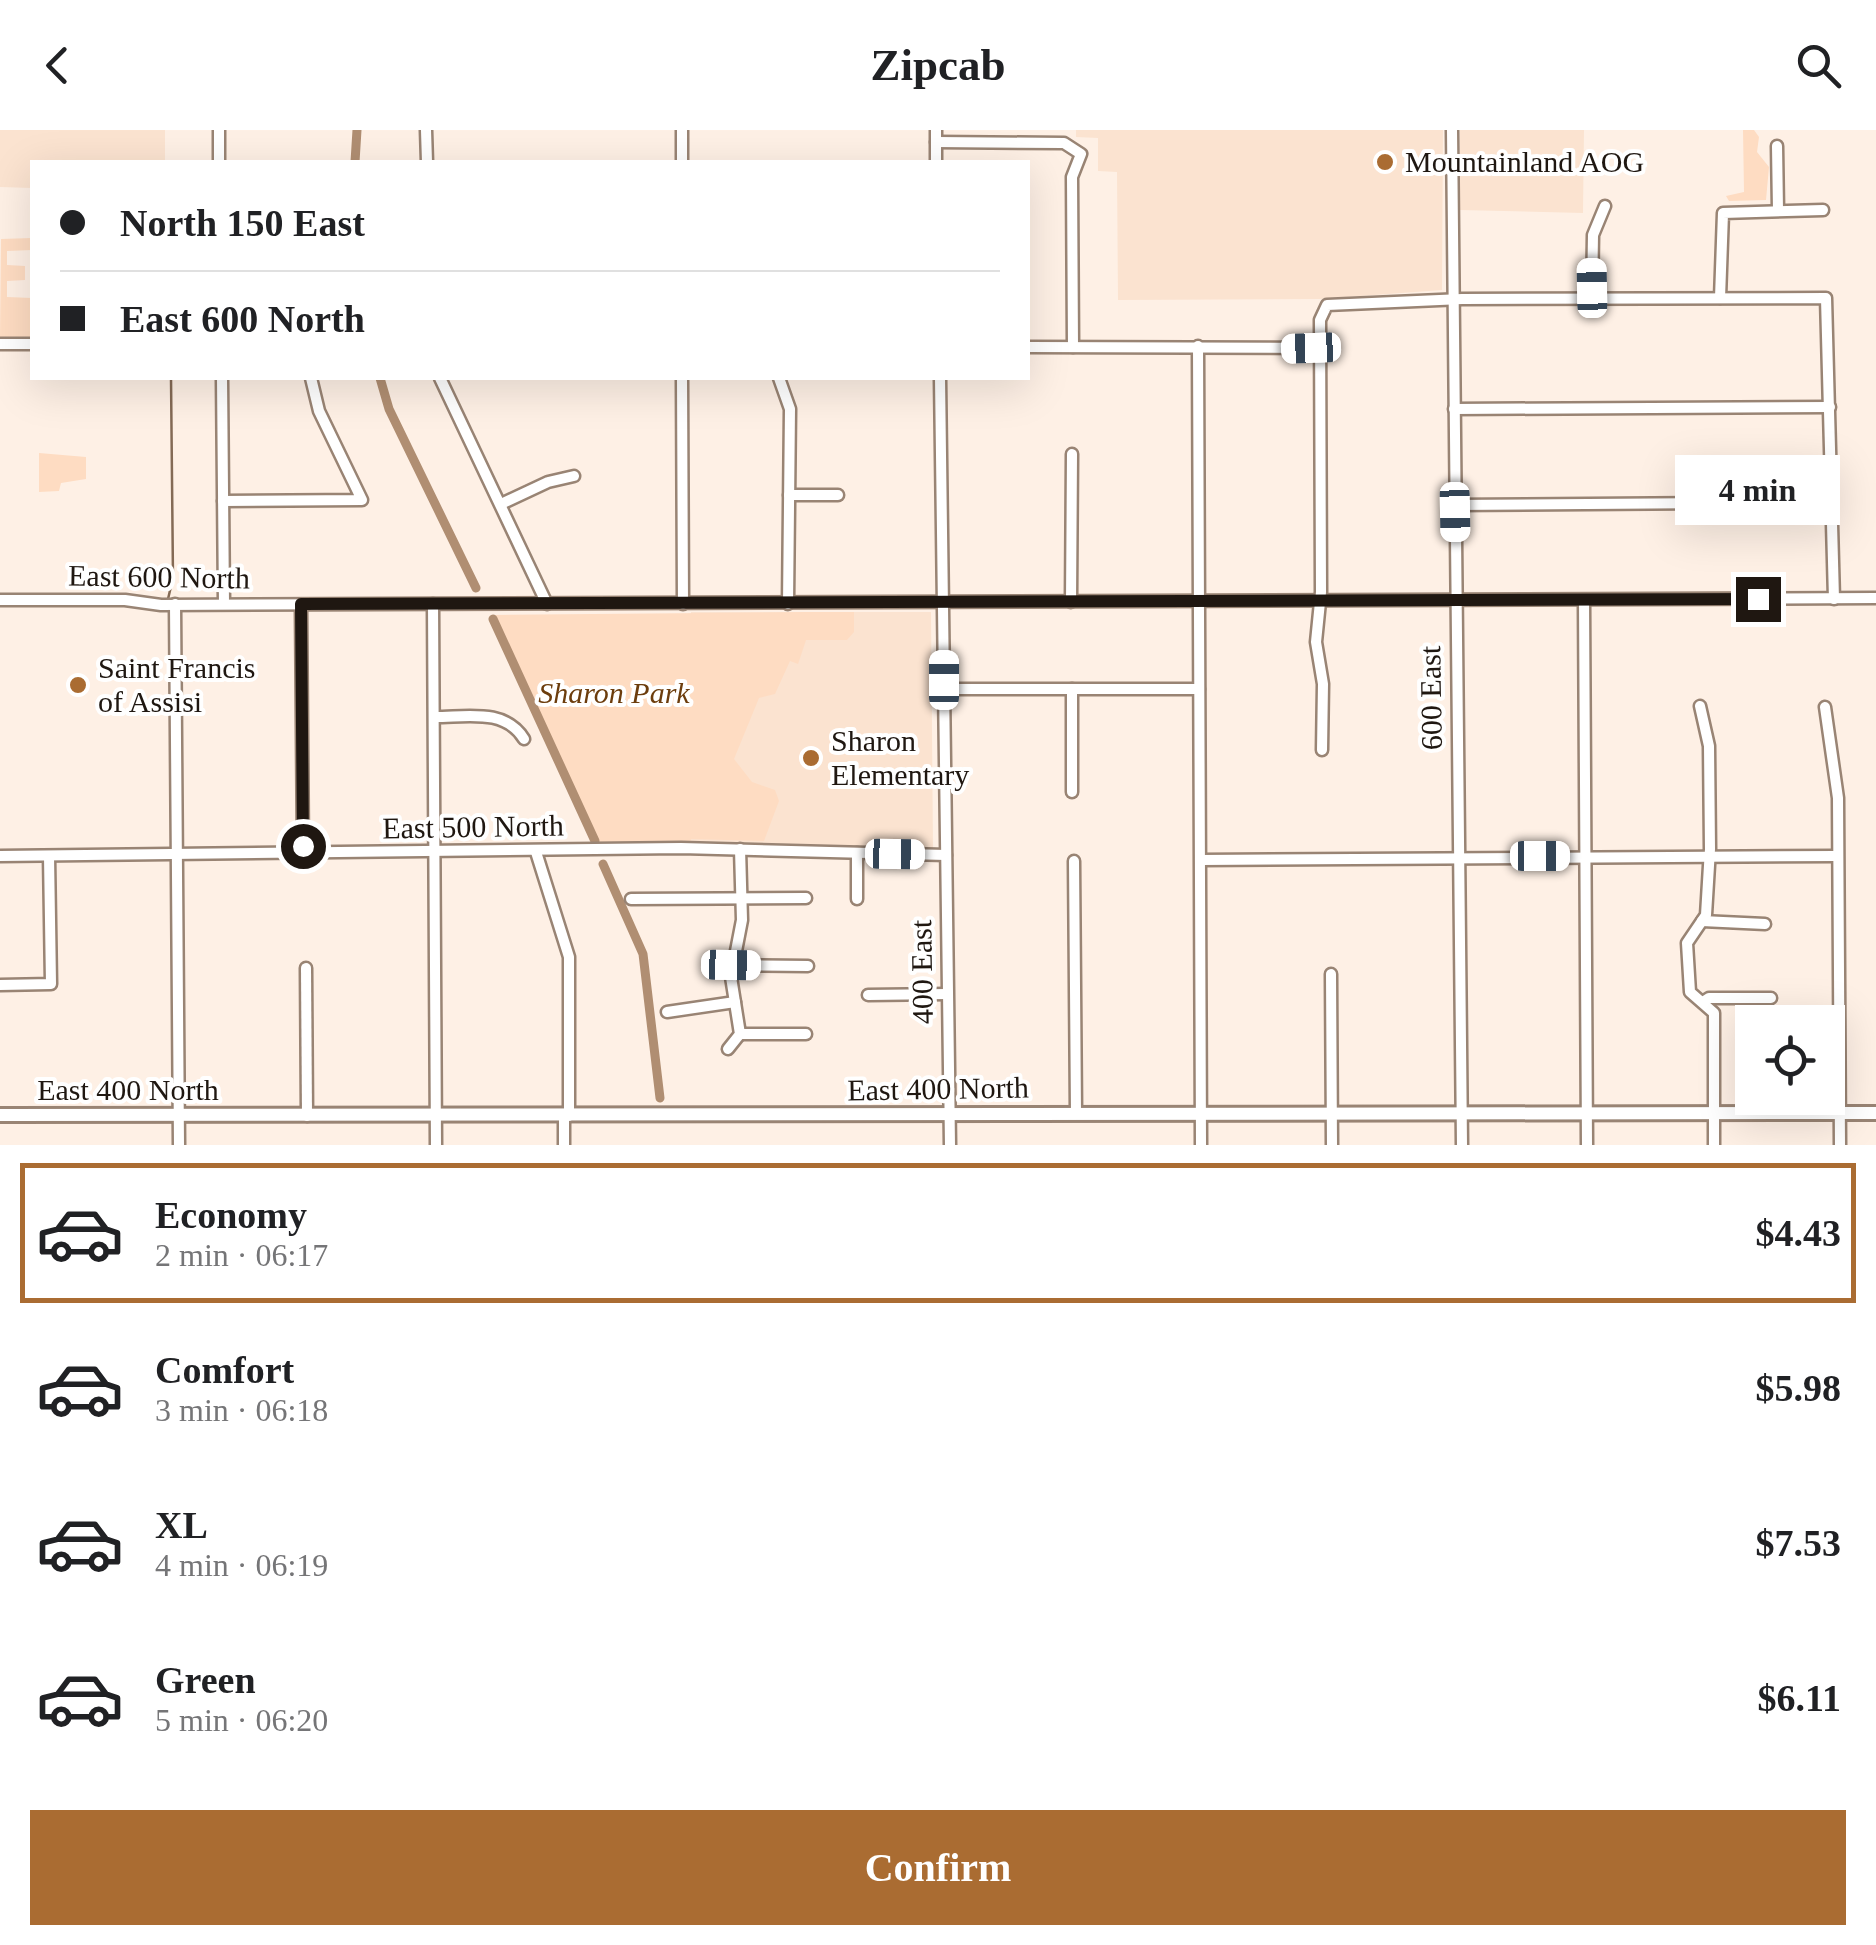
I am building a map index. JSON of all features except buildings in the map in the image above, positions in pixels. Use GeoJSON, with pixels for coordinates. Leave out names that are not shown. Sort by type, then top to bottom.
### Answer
{"type":"FeatureCollection","features":[{"type":"Feature","properties":{"kind":"main road","name":"East 400 North"},"geometry":{"type":"LineString","coordinates":[[1845,1112],[1876,1113]]}},
{"type":"Feature","properties":{"kind":"main road","name":"East 400 North"},"geometry":{"type":"LineString","coordinates":[[0,1115],[1735,1113]]}},
{"type":"Feature","properties":{"kind":"street"},"geometry":{"type":"LineString","coordinates":[[219,130],[219,160]]}},
{"type":"Feature","properties":{"kind":"street"},"geometry":{"type":"LineString","coordinates":[[426,130],[427,160]]}},
{"type":"Feature","properties":{"kind":"street"},"geometry":{"type":"LineString","coordinates":[[682,130],[682,160]]}},
{"type":"Feature","properties":{"kind":"street","name":"600 East"},"geometry":{"type":"LineString","coordinates":[[1452,130],[1462,1145]]}},
{"type":"Feature","properties":{"kind":"street"},"geometry":{"type":"LineString","coordinates":[[936,136],[1064,142],[1082,154],[1072,178],[1073,347]]}},
{"type":"Feature","properties":{"kind":"street"},"geometry":{"type":"LineString","coordinates":[[1777,146],[1778,210]]}},
{"type":"Feature","properties":{"kind":"street"},"geometry":{"type":"LineString","coordinates":[[1592,298],[1593,234],[1605,206]]}},
{"type":"Feature","properties":{"kind":"street"},"geometry":{"type":"LineString","coordinates":[[1720,298],[1722,216],[1728,210],[1822,210]]}},
{"type":"Feature","properties":{"kind":"street"},"geometry":{"type":"LineString","coordinates":[[1322,750],[1318,601],[1320,348],[1324,307],[1453,300],[1826,298],[1834,598]]}},
{"type":"Feature","properties":{"kind":"street"},"geometry":{"type":"LineString","coordinates":[[0,344],[30,344]]}},
{"type":"Feature","properties":{"kind":"street"},"geometry":{"type":"LineString","coordinates":[[1198,346],[1201,1145]]}},
{"type":"Feature","properties":{"kind":"street"},"geometry":{"type":"LineString","coordinates":[[1030,347],[1320,348]]}},
{"type":"Feature","properties":{"kind":"street"},"geometry":{"type":"LineString","coordinates":[[222,380],[224,604]]}},
{"type":"Feature","properties":{"kind":"street"},"geometry":{"type":"LineString","coordinates":[[223,502],[362,500],[320,411],[312,380]]}},
{"type":"Feature","properties":{"kind":"street"},"geometry":{"type":"LineString","coordinates":[[441,380],[547,604]]}},
{"type":"Feature","properties":{"kind":"street"},"geometry":{"type":"LineString","coordinates":[[682,380],[682,604]]}},
{"type":"Feature","properties":{"kind":"street"},"geometry":{"type":"LineString","coordinates":[[781,380],[790,408],[788,604]]}},
{"type":"Feature","properties":{"kind":"street","name":"400 East"},"geometry":{"type":"LineString","coordinates":[[940,380],[950,1145]]}},
{"type":"Feature","properties":{"kind":"street"},"geometry":{"type":"LineString","coordinates":[[1454,409],[1830,407]]}},
{"type":"Feature","properties":{"kind":"street"},"geometry":{"type":"LineString","coordinates":[[1072,454],[1072,602]]}},
{"type":"Feature","properties":{"kind":"street"},"geometry":{"type":"LineString","coordinates":[[501,504],[548,482],[574,476]]}},
{"type":"Feature","properties":{"kind":"street"},"geometry":{"type":"LineString","coordinates":[[789,495],[838,495]]}},
{"type":"Feature","properties":{"kind":"street"},"geometry":{"type":"LineString","coordinates":[[1455,505],[1832,502]]}},
{"type":"Feature","properties":{"kind":"street","name":"East 600 North"},"geometry":{"type":"LineString","coordinates":[[0,600],[175,604],[788,604],[1876,598]]}},
{"type":"Feature","properties":{"kind":"street"},"geometry":{"type":"LineString","coordinates":[[1584,600],[1587,1145]]}},
{"type":"Feature","properties":{"kind":"street"},"geometry":{"type":"LineString","coordinates":[[175,604],[179,1145]]}},
{"type":"Feature","properties":{"kind":"street"},"geometry":{"type":"LineString","coordinates":[[301,604],[303,854]]}},
{"type":"Feature","properties":{"kind":"street"},"geometry":{"type":"LineString","coordinates":[[433,604],[436,1145]]}},
{"type":"Feature","properties":{"kind":"street"},"geometry":{"type":"LineString","coordinates":[[944,689],[1199,689]]}},
{"type":"Feature","properties":{"kind":"street"},"geometry":{"type":"LineString","coordinates":[[1072,689],[1072,792]]}},
{"type":"Feature","properties":{"kind":"street"},"geometry":{"type":"LineString","coordinates":[[1700,706],[1709,746],[1708,856],[1702,921],[1688,938],[1687,957],[1688,986],[1714,1013],[1714,1145]]}},
{"type":"Feature","properties":{"kind":"street"},"geometry":{"type":"LineString","coordinates":[[1825,707],[1838,798],[1838,1005]]}},
{"type":"Feature","properties":{"kind":"street"},"geometry":{"type":"LineString","coordinates":[[435,717],[503,718],[515,724],[524,738]]}},
{"type":"Feature","properties":{"kind":"street"},"geometry":{"type":"LineString","coordinates":[[728,1050],[740,1034],[731,965],[742,928],[740,850]]}},
{"type":"Feature","properties":{"kind":"street","name":"East 500 North"},"geometry":{"type":"LineString","coordinates":[[0,856],[740,850],[946,855]]}},
{"type":"Feature","properties":{"kind":"street"},"geometry":{"type":"LineString","coordinates":[[536,852],[569,956],[564,1145]]}},
{"type":"Feature","properties":{"kind":"street"},"geometry":{"type":"LineString","coordinates":[[856,899],[857,854]]}},
{"type":"Feature","properties":{"kind":"street"},"geometry":{"type":"LineString","coordinates":[[0,985],[51,984],[50,856]]}},
{"type":"Feature","properties":{"kind":"street"},"geometry":{"type":"LineString","coordinates":[[1201,860],[1836,856]]}},
{"type":"Feature","properties":{"kind":"street"},"geometry":{"type":"LineString","coordinates":[[1074,861],[1076,1113]]}},
{"type":"Feature","properties":{"kind":"street"},"geometry":{"type":"LineString","coordinates":[[631,898],[806,898]]}},
{"type":"Feature","properties":{"kind":"street"},"geometry":{"type":"LineString","coordinates":[[1702,921],[1766,924]]}},
{"type":"Feature","properties":{"kind":"street"},"geometry":{"type":"LineString","coordinates":[[731,965],[808,966]]}},
{"type":"Feature","properties":{"kind":"street"},"geometry":{"type":"LineString","coordinates":[[306,968],[306,1116]]}},
{"type":"Feature","properties":{"kind":"street"},"geometry":{"type":"LineString","coordinates":[[1330,974],[1332,1145]]}},
{"type":"Feature","properties":{"kind":"street"},"geometry":{"type":"LineString","coordinates":[[868,995],[948,994]]}},
{"type":"Feature","properties":{"kind":"street"},"geometry":{"type":"LineString","coordinates":[[1703,1002],[1771,998]]}},
{"type":"Feature","properties":{"kind":"street"},"geometry":{"type":"LineString","coordinates":[[668,1012],[735,1002]]}},
{"type":"Feature","properties":{"kind":"street"},"geometry":{"type":"LineString","coordinates":[[740,1034],[806,1034]]}},
{"type":"Feature","properties":{"kind":"street"},"geometry":{"type":"LineString","coordinates":[[1840,1115],[1840,1145]]}},
{"type":"Feature","properties":{"kind":"shaded area"},"geometry":{"type":"Polygon","coordinates":[[[0,130],[165,130],[165,160],[30,160],[30,188],[0,187],[0,130]]]}},
{"type":"Feature","properties":{"kind":"shaded area"},"geometry":{"type":"Polygon","coordinates":[[[1076,130],[1443,130],[1442,290],[1320,299],[1118,300],[1117,172],[1098,171],[1098,138],[1076,137],[1076,130]]]}},
{"type":"Feature","properties":{"kind":"shaded area"},"geometry":{"type":"Polygon","coordinates":[[[1460,130],[1584,130],[1583,213],[1460,210],[1460,130]]]}},
{"type":"Feature","properties":{"kind":"shaded area","name":"Sharon Elementary"},"geometry":{"type":"Polygon","coordinates":[[[691,612],[931,612],[933,849],[690,843],[691,612]]]}},
{"type":"Feature","properties":{"kind":"green space"},"geometry":{"type":"Polygon","coordinates":[[[1743,130],[1754,130],[1759,137],[1757,152],[1769,167],[1766,200],[1729,201],[1726,196],[1744,192],[1743,130]]]}},
{"type":"Feature","properties":{"kind":"green space"},"geometry":{"type":"Polygon","coordinates":[[[30,238],[30,250],[7,251],[7,265],[25,266],[25,280],[7,281],[7,297],[30,298],[30,338],[0,338],[1,239],[30,238]]]}},
{"type":"Feature","properties":{"kind":"green space"},"geometry":{"type":"Polygon","coordinates":[[[39,453],[86,457],[86,479],[61,483],[59,491],[39,492],[39,453]]]}},
{"type":"Feature","properties":{"kind":"green space","name":"Sharon Park"},"geometry":{"type":"Polygon","coordinates":[[[854,612],[854,632],[847,640],[806,640],[798,664],[790,661],[775,694],[759,698],[734,759],[752,782],[775,790],[779,801],[764,841],[691,839],[690,843],[600,844],[493,615],[854,612]]]}},
{"type":"Feature","properties":{"kind":"waterway"},"geometry":{"type":"LineString","coordinates":[[355,160],[357,130]]}},
{"type":"Feature","properties":{"kind":"waterway"},"geometry":{"type":"LineString","coordinates":[[168,599],[173,578],[171,380]]}},
{"type":"Feature","properties":{"kind":"waterway"},"geometry":{"type":"LineString","coordinates":[[381,380],[389,409],[476,588]]}},
{"type":"Feature","properties":{"kind":"waterway"},"geometry":{"type":"LineString","coordinates":[[493,619],[595,841]]}},
{"type":"Feature","properties":{"kind":"waterway"},"geometry":{"type":"LineString","coordinates":[[603,864],[643,954],[660,1098]]}},
{"type":"Feature","properties":{"kind":"place","name":"Mountainland AOG"},"geometry":{"type":"Point","coordinates":[1385,162]}},
{"type":"Feature","properties":{"kind":"place","name":"Saint Francis of Assisi"},"geometry":{"type":"Point","coordinates":[78,685]}},
{"type":"Feature","properties":{"kind":"place","name":"Sharon Elementary"},"geometry":{"type":"Point","coordinates":[811,758]}},
{"type":"Feature","properties":{"kind":"route"},"geometry":{"type":"LineString","coordinates":[[303,846],[301,604],[1758,599]]}}]}
